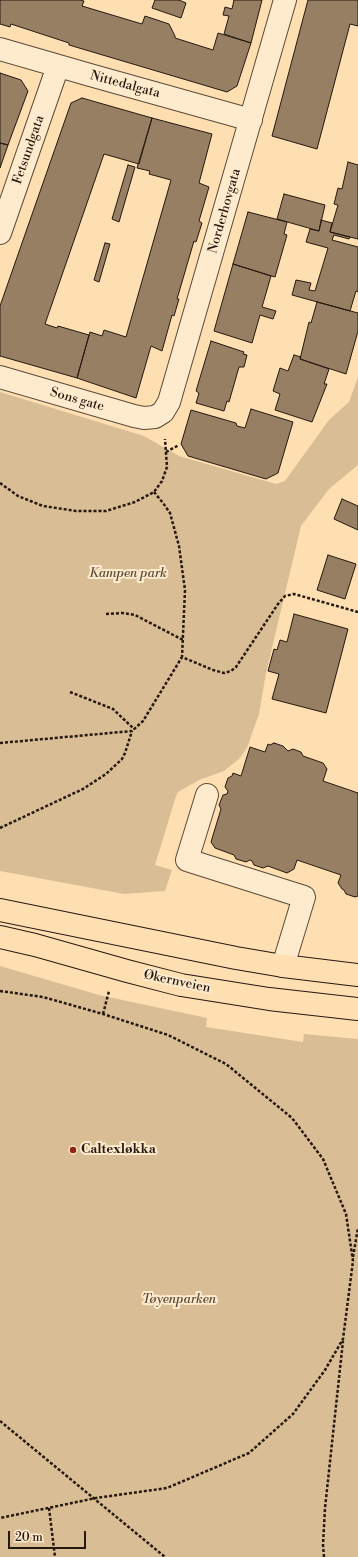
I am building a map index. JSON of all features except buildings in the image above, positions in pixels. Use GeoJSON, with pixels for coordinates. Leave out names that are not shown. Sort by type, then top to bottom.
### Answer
{"type":"FeatureCollection","features":[{"type":"Feature","properties":{"kind":"main road"},"geometry":{"type":"LineString","coordinates":[[0,910],[236,958],[283,966],[358,975]]}},
{"type":"Feature","properties":{"kind":"main road","name":"Økernveien"},"geometry":{"type":"LineString","coordinates":[[0,937],[182,984],[268,1000],[358,1009]]}},
{"type":"Feature","properties":{"kind":"street","name":"Norderhovgata"},"geometry":{"type":"LineString","coordinates":[[155,417],[163,412],[169,402],[285,0]]}},
{"type":"Feature","properties":{"kind":"street","name":"Nittedalgata"},"geometry":{"type":"LineString","coordinates":[[0,48],[58,66],[251,120]]}},
{"type":"Feature","properties":{"kind":"street","name":"Fetsundgata"},"geometry":{"type":"LineString","coordinates":[[0,233],[58,66]]}},
{"type":"Feature","properties":{"kind":"street","name":"Sons gate"},"geometry":{"type":"LineString","coordinates":[[0,377],[134,416],[144,418],[155,417]]}},
{"type":"Feature","properties":{"kind":"street"},"geometry":{"type":"LineString","coordinates":[[207,795],[187,860],[304,897],[283,966]]}},
{"type":"Feature","properties":{"kind":"path"},"geometry":{"type":"LineString","coordinates":[[0,483],[18,496],[43,506],[76,511],[106,511],[135,502],[154,492],[162,481],[167,467],[165,437],[155,417]]}},
{"type":"Feature","properties":{"kind":"path"},"geometry":{"type":"LineString","coordinates":[[166,452],[178,445]]}},
{"type":"Feature","properties":{"kind":"path"},"geometry":{"type":"LineString","coordinates":[[0,828],[83,789],[106,774],[122,759],[133,730],[143,720],[182,658],[185,590],[179,546],[170,513],[154,492]]}},
{"type":"Feature","properties":{"kind":"path"},"geometry":{"type":"LineString","coordinates":[[182,658],[213,670],[224,672],[231,671],[236,668],[270,614],[285,596],[294,594],[358,612]]}},
{"type":"Feature","properties":{"kind":"path"},"geometry":{"type":"LineString","coordinates":[[106,614],[123,613],[135,615],[183,640]]}},
{"type":"Feature","properties":{"kind":"path"},"geometry":{"type":"LineString","coordinates":[[70,692],[113,709],[133,730]]}},
{"type":"Feature","properties":{"kind":"path"},"geometry":{"type":"LineString","coordinates":[[0,743],[133,730]]}},
{"type":"Feature","properties":{"kind":"path"},"geometry":{"type":"LineString","coordinates":[[103,1014],[109,990]]}},
{"type":"Feature","properties":{"kind":"path"},"geometry":{"type":"LineString","coordinates":[[0,991],[43,997],[103,1014],[168,1035],[226,1064],[292,1118],[323,1159],[346,1214],[353,1261]]}},
{"type":"Feature","properties":{"kind":"path"},"geometry":{"type":"LineString","coordinates":[[324,1557],[324,1508],[343,1339],[358,1228]]}},
{"type":"Feature","properties":{"kind":"path"},"geometry":{"type":"LineString","coordinates":[[0,1518],[96,1498],[167,1488],[249,1453],[293,1414],[325,1370],[343,1339]]}},
{"type":"Feature","properties":{"kind":"path"},"geometry":{"type":"LineString","coordinates":[[0,1421],[96,1498],[165,1557]]}},
{"type":"Feature","properties":{"kind":"path"},"geometry":{"type":"LineString","coordinates":[[49,1508],[55,1557]]}},
{"type":"Feature","properties":{"kind":"green space","name":"Kampen park"},"geometry":{"type":"Polygon","coordinates":[[[358,377],[358,465],[329,489],[301,526],[266,673],[259,714],[247,748],[239,759],[224,771],[199,780],[178,792],[176,796],[155,865],[172,870],[165,891],[124,894],[0,871],[0,392],[144,436],[179,456],[276,484],[285,481],[329,420],[349,402],[358,377]]]}},
{"type":"Feature","properties":{"kind":"green space","name":"Tøyenparken"},"geometry":{"type":"Polygon","coordinates":[[[0,966],[99,995],[207,1018],[206,1027],[303,1042],[304,1034],[358,1039],[358,1557],[0,1557],[0,966]]]}},
{"type":"Feature","properties":{"kind":"place","name":"Caltexløkka"},"geometry":{"type":"Point","coordinates":[73,1150]}}]}
